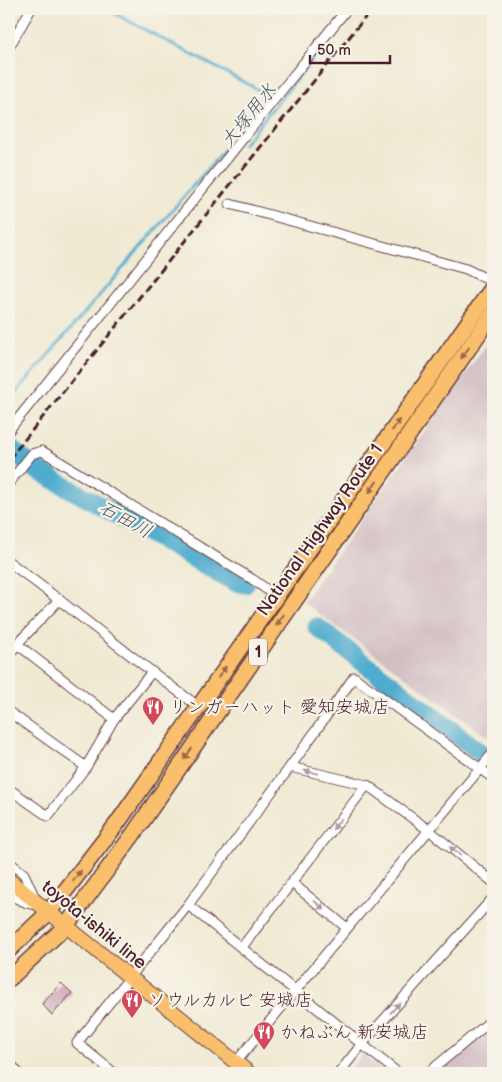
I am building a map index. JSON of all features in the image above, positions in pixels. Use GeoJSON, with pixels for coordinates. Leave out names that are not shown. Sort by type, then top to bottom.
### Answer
{"type":"FeatureCollection","features":[{"type":"Feature","properties":{"kind":"highway","name":"National Highway Route 1"},"geometry":{"type":"LineString","coordinates":[[9,950],[116,825],[493,288]]}},
{"type":"Feature","properties":{"kind":"highway","name":"National Highway Route 1"},"geometry":{"type":"LineString","coordinates":[[9,978],[65,927],[132,836],[493,313]]}},
{"type":"Feature","properties":{"kind":"main road","name":"toyota-ishiki line"},"geometry":{"type":"LineString","coordinates":[[9,880],[65,927],[249,1073]]}},
{"type":"Feature","properties":{"kind":"street"},"geometry":{"type":"LineString","coordinates":[[9,47],[31,9]]}},
{"type":"Feature","properties":{"kind":"street"},"geometry":{"type":"LineString","coordinates":[[9,430],[347,9]]}},
{"type":"Feature","properties":{"kind":"street"},"geometry":{"type":"LineString","coordinates":[[230,204],[466,269],[493,282]]}},
{"type":"Feature","properties":{"kind":"street"},"geometry":{"type":"LineString","coordinates":[[9,483],[32,454],[42,451],[252,579],[276,596]]}},
{"type":"Feature","properties":{"kind":"street"},"geometry":{"type":"LineString","coordinates":[[9,562],[60,599],[152,673],[198,706]]}},
{"type":"Feature","properties":{"kind":"street"},"geometry":{"type":"LineString","coordinates":[[9,655],[60,599]]}},
{"type":"Feature","properties":{"kind":"street"},"geometry":{"type":"LineString","coordinates":[[17,644],[114,719]]}},
{"type":"Feature","properties":{"kind":"street"},"geometry":{"type":"LineString","coordinates":[[9,789],[48,816],[86,767],[114,719],[152,673]]}},
{"type":"Feature","properties":{"kind":"street"},"geometry":{"type":"LineString","coordinates":[[114,1073],[77,1043],[128,977],[188,905],[354,677],[481,766],[493,778]]}},
{"type":"Feature","properties":{"kind":"street"},"geometry":{"type":"LineString","coordinates":[[9,712],[86,767]]}},
{"type":"Feature","properties":{"kind":"street"},"geometry":{"type":"LineString","coordinates":[[236,1062],[294,990],[430,831],[493,752]]}},
{"type":"Feature","properties":{"kind":"street"},"geometry":{"type":"LineString","coordinates":[[290,767],[367,785],[430,831],[493,882]]}},
{"type":"Feature","properties":{"kind":"street"},"geometry":{"type":"LineString","coordinates":[[242,947],[367,785]]}},
{"type":"Feature","properties":{"kind":"street"},"geometry":{"type":"LineString","coordinates":[[9,862],[24,874],[43,909]]}},
{"type":"Feature","properties":{"kind":"street"},"geometry":{"type":"LineString","coordinates":[[292,883],[347,928]]}},
{"type":"Feature","properties":{"kind":"street"},"geometry":{"type":"LineString","coordinates":[[9,895],[43,909]]}},
{"type":"Feature","properties":{"kind":"street"},"geometry":{"type":"LineString","coordinates":[[339,1073],[362,1044],[493,898]]}},
{"type":"Feature","properties":{"kind":"street"},"geometry":{"type":"LineString","coordinates":[[188,905],[398,1073]]}},
{"type":"Feature","properties":{"kind":"street"},"geometry":{"type":"LineString","coordinates":[[428,1073],[493,1019]]}},
{"type":"Feature","properties":{"kind":"street"},"geometry":{"type":"LineString","coordinates":[[9,1062],[18,1073]]}},
{"type":"Feature","properties":{"kind":"shaded area"},"geometry":{"type":"Polygon","coordinates":[[[493,335],[493,741],[303,602],[493,335]]]}},
{"type":"Feature","properties":{"kind":"shaded area"},"geometry":{"type":"Polygon","coordinates":[[[493,1025],[493,1073],[433,1073],[493,1025]]]}},
{"type":"Feature","properties":{"kind":"shaded area"},"geometry":{"type":"Polygon","coordinates":[[[362,1054],[387,1073],[348,1073],[362,1054]]]}},
{"type":"Feature","properties":{"kind":"building"},"geometry":{"type":"Polygon","coordinates":[[[61,983],[72,993],[52,1015],[42,1004],[61,983]]]}},
{"type":"Feature","properties":{"kind":"waterway"},"geometry":{"type":"LineString","coordinates":[[9,401],[270,96],[106,9]]}},
{"type":"Feature","properties":{"kind":"waterway","name":"大塚用水"},"geometry":{"type":"LineString","coordinates":[[243,145],[353,9]]}},
{"type":"Feature","properties":{"kind":"waterway","name":"石田川"},"geometry":{"type":"LineString","coordinates":[[9,448],[37,470],[235,582],[245,584]]}},
{"type":"Feature","properties":{"kind":"waterway","name":"石田川"},"geometry":{"type":"LineString","coordinates":[[317,627],[493,762]]}},
{"type":"Feature","properties":{"kind":"railway"},"geometry":{"type":"LineString","coordinates":[[9,459],[372,9]]}},
{"type":"Feature","properties":{"kind":"place","name":"リンガーハット 愛知安城店"},"geometry":{"type":"Point","coordinates":[153,726]}},
{"type":"Feature","properties":{"kind":"place","name":"ソウルカルビ 安城店"},"geometry":{"type":"Point","coordinates":[132,1019]}},
{"type":"Feature","properties":{"kind":"place","name":"かねぶん 新安城店"},"geometry":{"type":"Point","coordinates":[264,1051]}}]}
